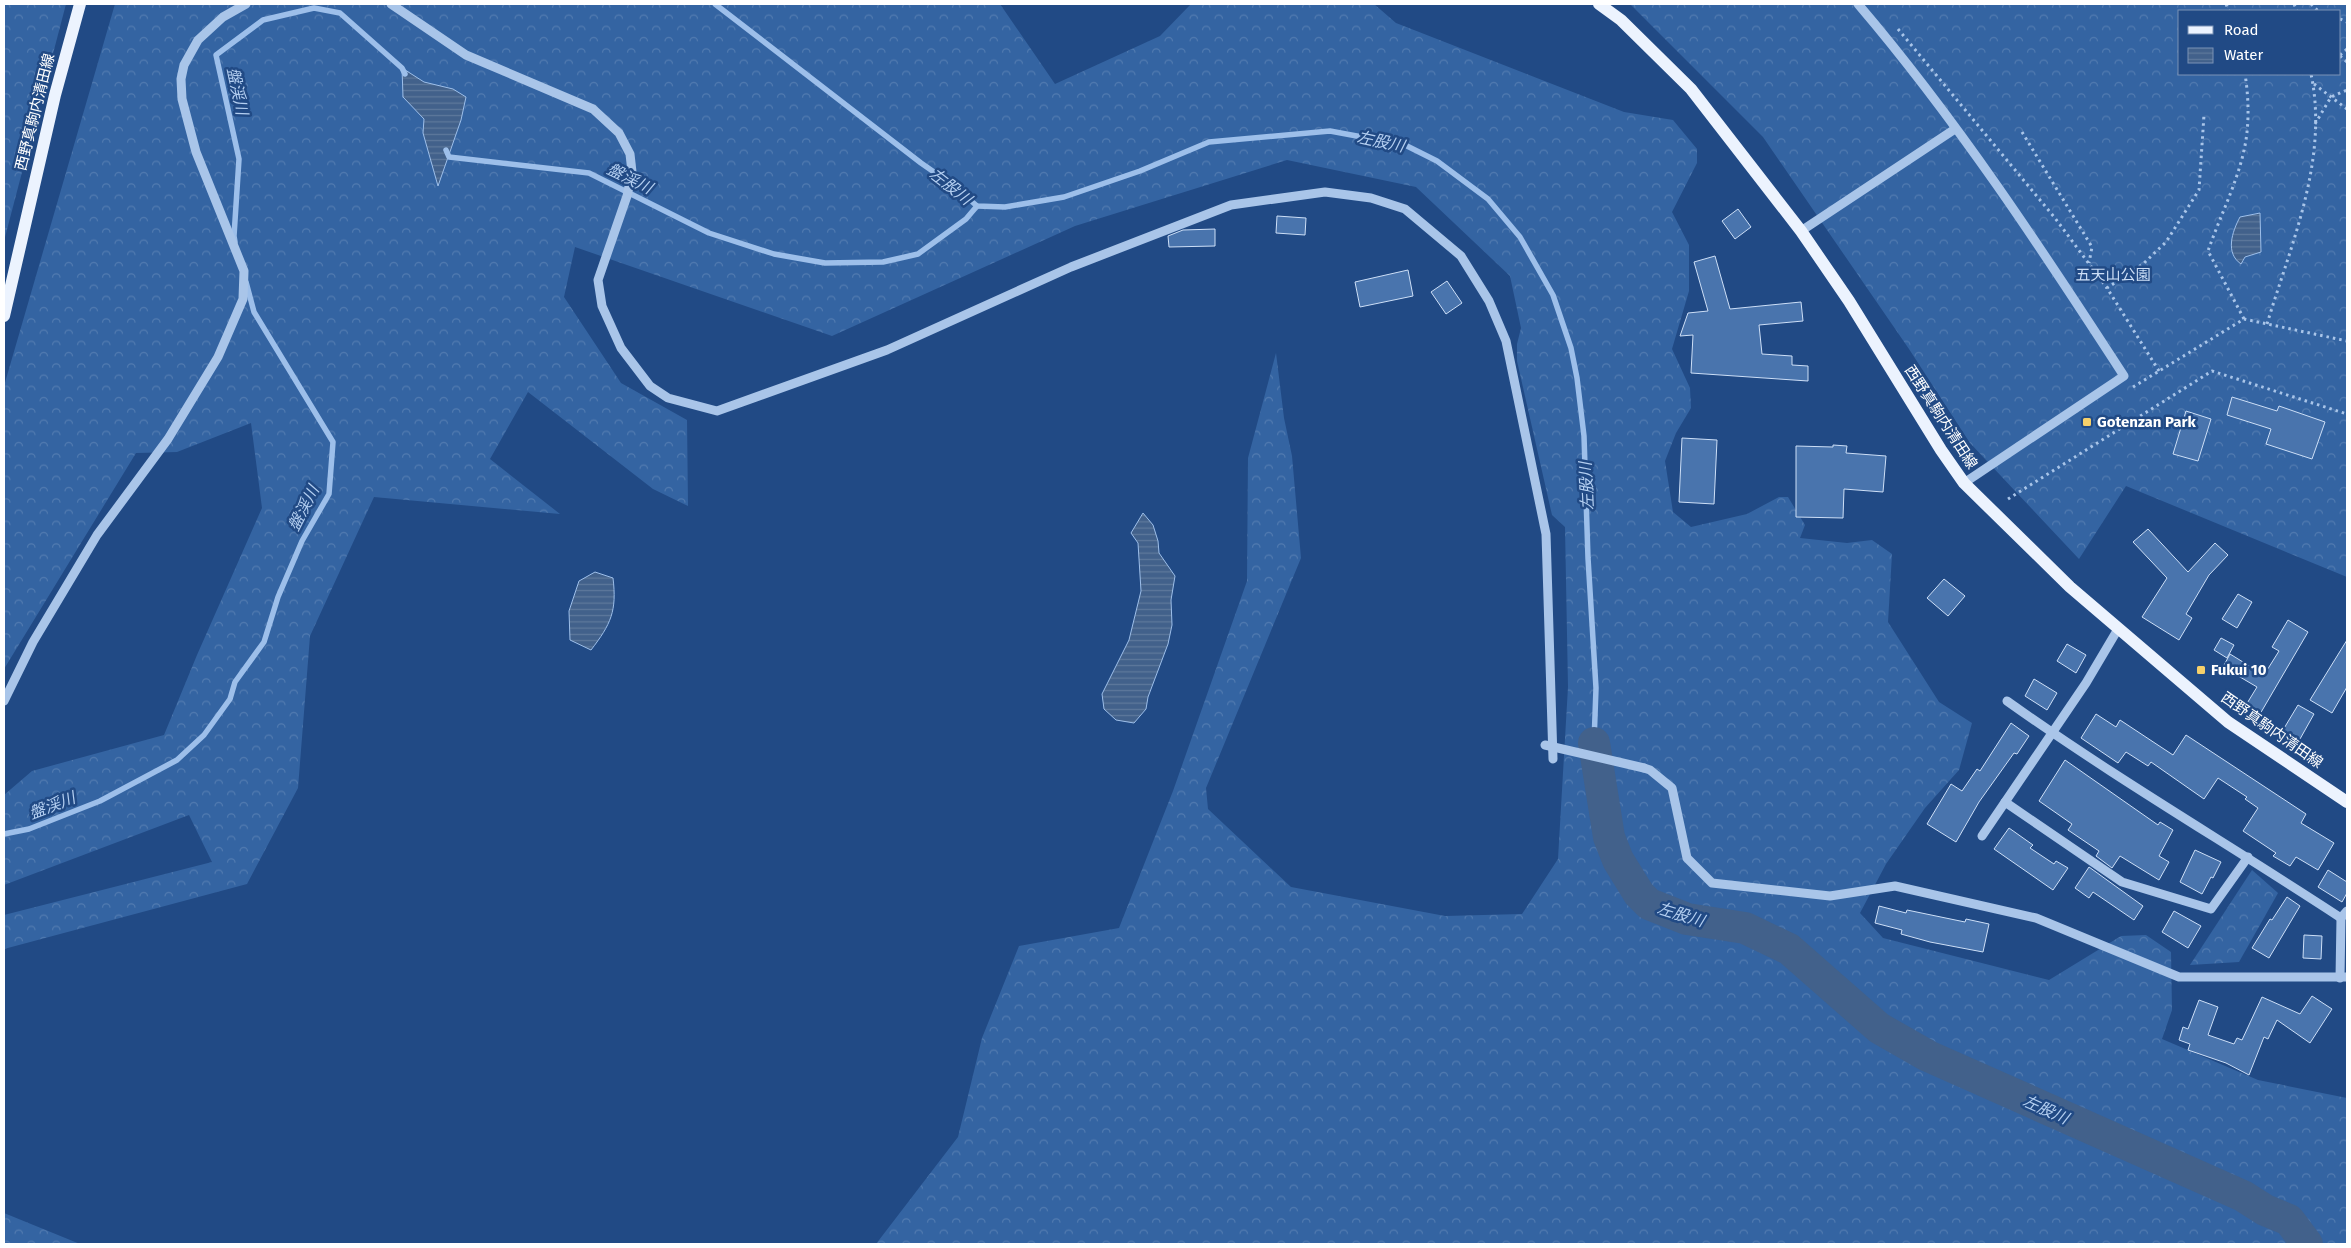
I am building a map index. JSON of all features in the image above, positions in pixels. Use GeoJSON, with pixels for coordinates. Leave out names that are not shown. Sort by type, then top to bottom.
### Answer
{"type":"FeatureCollection","features":[{"type":"Feature","properties":{"kind":"main road","name":"西野真駒内清田線"},"geometry":{"type":"LineString","coordinates":[[4,316],[54,94],[80,4]]}},
{"type":"Feature","properties":{"kind":"main road","name":"西野真駒内清田線"},"geometry":{"type":"LineString","coordinates":[[1599,4],[1621,20],[1691,89],[1801,231],[1849,301],[1964,484],[2070,587],[2228,722],[2347,802]]}},
{"type":"Feature","properties":{"kind":"street"},"geometry":{"type":"LineString","coordinates":[[4,701],[33,642],[97,535],[168,439],[218,357],[243,299],[244,272],[196,152],[182,99],[181,79],[184,64],[198,40],[223,17],[246,4]]}},
{"type":"Feature","properties":{"kind":"street"},"geometry":{"type":"LineString","coordinates":[[391,4],[466,55],[593,109],[619,133],[630,154],[632,172],[627,196],[598,280],[602,306],[621,348],[650,386],[668,398],[717,411],[887,350],[1071,267],[1231,205],[1325,192],[1372,198],[1406,209],[1461,256],[1490,301],[1506,341],[1546,534],[1554,759]]}},
{"type":"Feature","properties":{"kind":"street"},"geometry":{"type":"LineString","coordinates":[[1858,4],[1930,91],[2044,252],[2124,376],[1964,484]]}},
{"type":"Feature","properties":{"kind":"street"},"geometry":{"type":"LineString","coordinates":[[1801,231],[1956,129]]}},
{"type":"Feature","properties":{"kind":"street"},"geometry":{"type":"LineString","coordinates":[[1982,836],[2086,683],[2118,629]]}},
{"type":"Feature","properties":{"kind":"street"},"geometry":{"type":"LineString","coordinates":[[1545,746],[1644,768],[1650,770],[1672,788],[1687,858],[1712,883],[1830,896],[1895,886],[2036,918],[2179,977],[2343,977],[2344,915],[2248,857],[2052,733],[2007,701]]}},
{"type":"Feature","properties":{"kind":"street"},"geometry":{"type":"LineString","coordinates":[[2005,802],[2122,882],[2210,909],[2248,857]]}},
{"type":"Feature","properties":{"kind":"path"},"geometry":{"type":"LineString","coordinates":[[1895,25],[2055,218],[2107,288],[2159,371]]}},
{"type":"Feature","properties":{"kind":"path"},"geometry":{"type":"LineString","coordinates":[[2244,319],[2208,251],[2237,173],[2247,133],[2248,92],[2245,75]]}},
{"type":"Feature","properties":{"kind":"path"},"geometry":{"type":"LineString","coordinates":[[2267,324],[2306,197],[2314,144],[2311,75]]}},
{"type":"Feature","properties":{"kind":"path"},"geometry":{"type":"LineString","coordinates":[[2313,83],[2347,109]]}},
{"type":"Feature","properties":{"kind":"path"},"geometry":{"type":"LineString","coordinates":[[2314,124],[2331,97],[2347,90]]}},
{"type":"Feature","properties":{"kind":"path"},"geometry":{"type":"LineString","coordinates":[[2107,288],[2143,264],[2166,242],[2199,190],[2204,115]]}},
{"type":"Feature","properties":{"kind":"path"},"geometry":{"type":"LineString","coordinates":[[2022,132],[2092,247],[2089,264]]}},
{"type":"Feature","properties":{"kind":"path"},"geometry":{"type":"LineString","coordinates":[[2125,392],[2244,319],[2347,341]]}},
{"type":"Feature","properties":{"kind":"path"},"geometry":{"type":"LineString","coordinates":[[2008,499],[2212,371],[2347,414]]}},
{"type":"Feature","properties":{"kind":"green space"},"geometry":{"type":"Polygon","coordinates":[[[4,4],[66,4],[4,241],[4,4]]]}},
{"type":"Feature","properties":{"kind":"green space"},"geometry":{"type":"Polygon","coordinates":[[[115,4],[1000,4],[1055,84],[1160,36],[1191,4],[1374,4],[1396,23],[1624,112],[1673,120],[1697,149],[1697,163],[1672,212],[1689,245],[1689,291],[1672,349],[1690,388],[1691,408],[1676,433],[1665,461],[1673,512],[1691,527],[1747,514],[1779,497],[1788,497],[1805,525],[1800,538],[1847,543],[1872,540],[1892,554],[1888,622],[1939,702],[1972,723],[1959,770],[1925,808],[1886,864],[1860,913],[1883,938],[2049,980],[2121,936],[2146,935],[2171,952],[2172,1010],[2162,1039],[2258,1080],[2347,1098],[2347,1244],[876,1244],[958,1137],[982,1038],[1019,946],[1119,928],[1173,791],[1247,581],[1248,458],[1276,353],[1284,418],[1292,456],[1301,558],[1206,788],[1208,809],[1291,887],[1445,916],[1522,914],[1558,859],[1568,687],[1565,527],[1552,515],[1517,361],[1517,344],[1521,328],[1510,276],[1416,187],[1287,160],[1075,226],[832,336],[575,247],[564,297],[621,383],[687,420],[688,506],[653,489],[528,392],[490,459],[560,514],[374,497],[310,636],[298,788],[247,884],[4,949],[4,915],[212,862],[189,815],[4,885],[4,795],[32,771],[164,735],[262,508],[251,423],[177,452],[136,453],[4,669],[4,386],[115,4]]]}},
{"type":"Feature","properties":{"kind":"green space","name":"五天山公園"},"geometry":{"type":"Polygon","coordinates":[[[1630,4],[2347,4],[2347,577],[2126,486],[2079,559],[1970,443],[1909,349],[1763,137],[1630,4]]]}},
{"type":"Feature","properties":{"kind":"green space"},"geometry":{"type":"Polygon","coordinates":[[[2252,870],[2278,893],[2239,962],[2190,965],[2252,870]]]}},
{"type":"Feature","properties":{"kind":"green space"},"geometry":{"type":"Polygon","coordinates":[[[4,1213],[80,1244],[4,1244],[4,1213]]]}},
{"type":"Feature","properties":{"kind":"water"},"geometry":{"type":"Polygon","coordinates":[[[402,68],[424,82],[453,89],[466,97],[461,120],[438,186],[423,133],[424,119],[403,97],[402,68]]]}},
{"type":"Feature","properties":{"kind":"water"},"geometry":{"type":"Polygon","coordinates":[[[2260,213],[2261,252],[2245,257],[2241,264],[2233,254],[2232,242],[2235,229],[2240,217],[2260,213]]]}},
{"type":"Feature","properties":{"kind":"water"},"geometry":{"type":"Polygon","coordinates":[[[1143,513],[1153,525],[1158,541],[1159,553],[1175,576],[1171,600],[1172,625],[1168,644],[1148,697],[1146,709],[1134,723],[1116,720],[1104,709],[1102,694],[1129,640],[1141,591],[1138,543],[1131,533],[1143,513]]]}},
{"type":"Feature","properties":{"kind":"water"},"geometry":{"type":"Polygon","coordinates":[[[595,572],[613,578],[614,600],[608,624],[591,650],[570,640],[569,611],[579,581],[595,572]]]}},
{"type":"Feature","properties":{"kind":"building"},"geometry":{"type":"Polygon","coordinates":[[[1738,209],[1751,227],[1735,239],[1722,221],[1738,209]]]}},
{"type":"Feature","properties":{"kind":"building"},"geometry":{"type":"Polygon","coordinates":[[[1277,216],[1306,218],[1305,235],[1276,233],[1277,216]]]}},
{"type":"Feature","properties":{"kind":"building"},"geometry":{"type":"Polygon","coordinates":[[[1215,229],[1215,246],[1169,247],[1168,236],[1183,230],[1215,229]]]}},
{"type":"Feature","properties":{"kind":"building"},"geometry":{"type":"Polygon","coordinates":[[[1715,256],[1730,309],[1801,302],[1803,321],[1759,325],[1762,354],[1792,356],[1792,365],[1808,366],[1808,381],[1691,373],[1693,335],[1680,336],[1688,313],[1708,311],[1694,262],[1715,256]]]}},
{"type":"Feature","properties":{"kind":"building"},"geometry":{"type":"Polygon","coordinates":[[[1408,270],[1413,296],[1360,307],[1355,282],[1408,270]]]}},
{"type":"Feature","properties":{"kind":"building"},"geometry":{"type":"Polygon","coordinates":[[[1447,281],[1462,303],[1446,314],[1431,292],[1447,281]]]}},
{"type":"Feature","properties":{"kind":"building"},"geometry":{"type":"Polygon","coordinates":[[[2232,397],[2277,411],[2279,406],[2325,422],[2312,459],[2266,444],[2271,429],[2227,415],[2232,397]]]}},
{"type":"Feature","properties":{"kind":"building"},"geometry":{"type":"Polygon","coordinates":[[[2186,411],[2211,419],[2198,461],[2173,454],[2186,411]]]}},
{"type":"Feature","properties":{"kind":"building"},"geometry":{"type":"Polygon","coordinates":[[[1682,438],[1717,440],[1714,504],[1679,502],[1682,438]]]}},
{"type":"Feature","properties":{"kind":"building"},"geometry":{"type":"Polygon","coordinates":[[[1833,445],[1847,446],[1846,453],[1886,456],[1883,492],[1844,489],[1843,518],[1796,517],[1796,446],[1833,447],[1833,445]]]}},
{"type":"Feature","properties":{"kind":"building"},"geometry":{"type":"Polygon","coordinates":[[[2148,529],[2188,572],[2215,543],[2228,555],[2209,575],[2186,614],[2192,618],[2179,640],[2142,617],[2167,578],[2133,542],[2148,529]]]}},
{"type":"Feature","properties":{"kind":"building"},"geometry":{"type":"Polygon","coordinates":[[[1944,579],[1965,596],[1948,616],[1927,598],[1944,579]]]}},
{"type":"Feature","properties":{"kind":"building"},"geometry":{"type":"Polygon","coordinates":[[[2238,594],[2252,602],[2237,628],[2222,619],[2238,594]]]}},
{"type":"Feature","properties":{"kind":"building"},"geometry":{"type":"Polygon","coordinates":[[[2288,620],[2308,632],[2260,714],[2246,705],[2257,687],[2223,667],[2230,654],[2264,675],[2279,651],[2272,647],[2288,620]]]}},
{"type":"Feature","properties":{"kind":"building"},"geometry":{"type":"Polygon","coordinates":[[[2221,638],[2234,645],[2227,658],[2214,650],[2221,638]]]}},
{"type":"Feature","properties":{"kind":"building"},"geometry":{"type":"Polygon","coordinates":[[[2347,640],[2347,687],[2332,713],[2310,700],[2347,640]]]}},
{"type":"Feature","properties":{"kind":"building"},"geometry":{"type":"Polygon","coordinates":[[[2067,644],[2086,655],[2076,673],[2057,661],[2067,644]]]}},
{"type":"Feature","properties":{"kind":"building"},"geometry":{"type":"Polygon","coordinates":[[[2034,679],[2057,693],[2047,710],[2025,696],[2034,679]]]}},
{"type":"Feature","properties":{"kind":"building"},"geometry":{"type":"Polygon","coordinates":[[[2298,705],[2314,714],[2300,739],[2283,730],[2298,705]]]}},
{"type":"Feature","properties":{"kind":"building"},"geometry":{"type":"Polygon","coordinates":[[[2096,714],[2116,727],[2120,720],[2173,755],[2186,735],[2306,814],[2301,823],[2334,843],[2318,870],[2296,857],[2290,866],[2273,856],[2276,853],[2243,831],[2258,808],[2245,799],[2247,797],[2218,778],[2204,799],[2151,762],[2148,766],[2126,752],[2118,763],[2081,738],[2096,714]]]}},
{"type":"Feature","properties":{"kind":"building"},"geometry":{"type":"Polygon","coordinates":[[[2011,723],[2029,736],[2017,754],[2014,753],[1979,802],[1956,842],[1927,824],[1951,784],[1962,791],[1977,769],[1980,771],[2011,723]]]}},
{"type":"Feature","properties":{"kind":"building"},"geometry":{"type":"Polygon","coordinates":[[[2065,760],[2158,825],[2160,822],[2173,830],[2159,856],[2169,862],[2159,880],[2120,856],[2112,868],[2096,856],[2099,851],[2068,830],[2072,824],[2039,801],[2065,760]]]}},
{"type":"Feature","properties":{"kind":"building"},"geometry":{"type":"Polygon","coordinates":[[[2009,828],[2033,845],[2030,848],[2054,864],[2056,861],[2068,868],[2053,890],[1994,849],[2009,828]]]}},
{"type":"Feature","properties":{"kind":"building"},"geometry":{"type":"Polygon","coordinates":[[[2195,850],[2221,862],[2202,894],[2180,882],[2195,850]]]}},
{"type":"Feature","properties":{"kind":"building"},"geometry":{"type":"Polygon","coordinates":[[[2089,867],[2143,906],[2134,920],[2093,892],[2089,898],[2075,888],[2089,867]]]}},
{"type":"Feature","properties":{"kind":"building"},"geometry":{"type":"Polygon","coordinates":[[[2328,870],[2347,882],[2347,893],[2342,902],[2318,887],[2328,870]]]}},
{"type":"Feature","properties":{"kind":"building"},"geometry":{"type":"Polygon","coordinates":[[[2287,897],[2300,906],[2269,958],[2252,948],[2270,919],[2272,920],[2287,897]]]}},
{"type":"Feature","properties":{"kind":"building"},"geometry":{"type":"Polygon","coordinates":[[[1879,906],[1906,913],[1907,910],[1965,922],[1966,919],[1989,924],[1983,952],[1930,942],[1901,934],[1902,930],[1875,923],[1879,906]]]}},
{"type":"Feature","properties":{"kind":"building"},"geometry":{"type":"Polygon","coordinates":[[[2174,911],[2201,926],[2188,948],[2162,932],[2174,911]]]}},
{"type":"Feature","properties":{"kind":"building"},"geometry":{"type":"Polygon","coordinates":[[[2304,935],[2322,936],[2321,959],[2303,958],[2304,935]]]}},
{"type":"Feature","properties":{"kind":"building"},"geometry":{"type":"Polygon","coordinates":[[[2312,996],[2332,1009],[2310,1043],[2277,1020],[2268,1039],[2264,1037],[2249,1075],[2226,1063],[2188,1050],[2190,1044],[2179,1040],[2183,1027],[2188,1029],[2199,1000],[2218,1007],[2208,1035],[2234,1044],[2237,1038],[2242,1040],[2262,997],[2300,1014],[2312,996]]]}},
{"type":"Feature","properties":{"kind":"waterway","name":"左股川"},"geometry":{"type":"LineString","coordinates":[[715,4],[921,163],[954,186],[977,206],[1005,207],[1064,197],[1140,171],[1209,142],[1330,131],[1405,145],[1437,161],[1488,199],[1520,237],[1553,295],[1571,348],[1577,378],[1584,436],[1588,558],[1596,688],[1594,743]]}},
{"type":"Feature","properties":{"kind":"waterway","name":"盤渓川"},"geometry":{"type":"LineString","coordinates":[[235,242],[239,159],[216,55],[263,20],[314,8],[340,13],[402,68],[405,74]]}},
{"type":"Feature","properties":{"kind":"waterway","name":"盤渓川"},"geometry":{"type":"LineString","coordinates":[[446,150],[449,157],[589,173],[709,233],[774,254],[825,263],[883,262],[918,254],[966,219],[977,206]]}},
{"type":"Feature","properties":{"kind":"waterway","name":"盤渓川"},"geometry":{"type":"LineString","coordinates":[[4,834],[29,829],[100,801],[177,760],[204,735],[230,699],[235,682],[264,642],[278,597],[302,541],[329,494],[333,442],[254,312],[246,282]]}},
{"type":"Feature","properties":{"kind":"waterway","name":"左股川"},"geometry":{"type":"LineString","coordinates":[[1594,743],[1609,837],[1618,860],[1639,894],[1649,904],[1687,919],[1745,928],[1789,949],[1879,1028],[1928,1056],[2243,1196],[2265,1210],[2289,1220],[2307,1244]]}},
{"type":"Feature","properties":{"kind":"place","name":"Gotenzan Park"},"geometry":{"type":"Point","coordinates":[2087,422]}},
{"type":"Feature","properties":{"kind":"place","name":"Fukui 10"},"geometry":{"type":"Point","coordinates":[2201,670]}}]}
